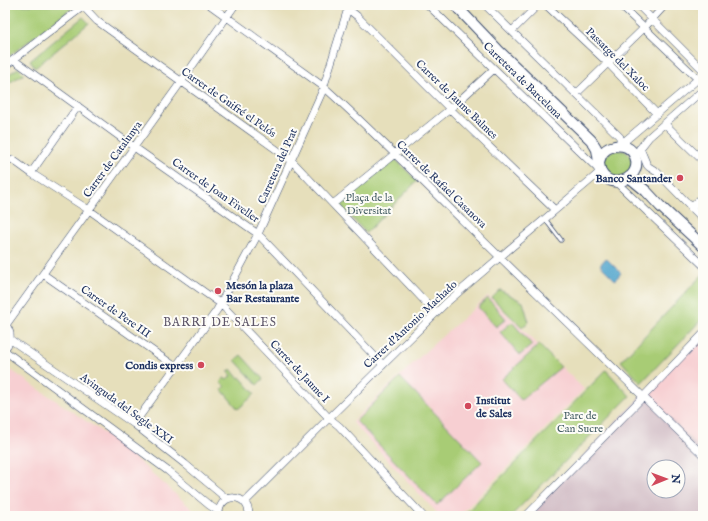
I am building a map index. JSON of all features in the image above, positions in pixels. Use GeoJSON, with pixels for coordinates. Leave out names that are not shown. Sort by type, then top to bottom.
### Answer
{"type":"FeatureCollection","features":[{"type":"Feature","properties":{"kind":"street","name":"Carrer de Rafael Casanova"},"geometry":{"type":"LineString","coordinates":[[210,5],[324,87],[395,154],[703,455]]}},
{"type":"Feature","properties":{"kind":"street","name":"Carrer de Catalunya"},"geometry":{"type":"LineString","coordinates":[[6,324],[90,210],[235,5]]}},
{"type":"Feature","properties":{"kind":"street","name":"Carretera de Barcelona"},"geometry":{"type":"LineString","coordinates":[[428,5],[491,71],[599,169]]}},
{"type":"Feature","properties":{"kind":"street","name":"Carretera de Barcelona"},"geometry":{"type":"LineString","coordinates":[[455,5],[498,50],[591,140],[597,148],[599,169]]}},
{"type":"Feature","properties":{"kind":"street"},"geometry":{"type":"LineString","coordinates":[[485,5],[620,137],[620,145]]}},
{"type":"Feature","properties":{"kind":"street"},"geometry":{"type":"LineString","coordinates":[[512,31],[538,5]]}},
{"type":"Feature","properties":{"kind":"street","name":"Passatge del Xaloc"},"geometry":{"type":"LineString","coordinates":[[546,5],[608,63],[657,114]]}},
{"type":"Feature","properties":{"kind":"street"},"geometry":{"type":"LineString","coordinates":[[616,182],[624,180],[633,173],[636,169],[637,152],[649,137],[703,88],[698,79],[620,5]]}},
{"type":"Feature","properties":{"kind":"street"},"geometry":{"type":"LineString","coordinates":[[638,5],[703,71],[699,75],[698,79],[620,145],[607,148],[601,154],[599,169],[604,177],[616,182],[703,266]]}},
{"type":"Feature","properties":{"kind":"street"},"geometry":{"type":"LineString","coordinates":[[576,94],[644,28],[665,5]]}},
{"type":"Feature","properties":{"kind":"street"},"geometry":{"type":"LineString","coordinates":[[5,66],[84,6]]}},
{"type":"Feature","properties":{"kind":"street","name":"Carrer de Guifré el Pelós"},"geometry":{"type":"LineString","coordinates":[[84,6],[97,21],[291,160],[436,313]]}},
{"type":"Feature","properties":{"kind":"street","name":"Carretera del Prat"},"geometry":{"type":"LineString","coordinates":[[134,424],[221,304],[258,234],[324,87],[347,6]]}},
{"type":"Feature","properties":{"kind":"street","name":"Carrer de Jaume Balmes"},"geometry":{"type":"LineString","coordinates":[[347,6],[448,110],[555,210]]}},
{"type":"Feature","properties":{"kind":"street","name":"Carrer de Joan Fiveller"},"geometry":{"type":"LineString","coordinates":[[14,60],[258,234],[383,365]]}},
{"type":"Feature","properties":{"kind":"street"},"geometry":{"type":"LineString","coordinates":[[333,204],[448,110],[491,71]]}},
{"type":"Feature","properties":{"kind":"street"},"geometry":{"type":"LineString","coordinates":[[30,173],[78,106]]}},
{"type":"Feature","properties":{"kind":"street"},"geometry":{"type":"LineString","coordinates":[[665,124],[703,161]]}},
{"type":"Feature","properties":{"kind":"street"},"geometry":{"type":"LineString","coordinates":[[591,140],[601,144],[620,145],[637,152],[649,167],[657,172],[703,219]]}},
{"type":"Feature","properties":{"kind":"street","name":"Carrer de Jaume I"},"geometry":{"type":"LineString","coordinates":[[13,160],[30,173],[90,210],[221,304],[329,418],[339,426],[423,516]]}},
{"type":"Feature","properties":{"kind":"street","name":"Carrer d'Antonio Machado"},"geometry":{"type":"LineString","coordinates":[[245,502],[446,303],[545,219],[599,169]]}},
{"type":"Feature","properties":{"kind":"street"},"geometry":{"type":"LineString","coordinates":[[629,177],[646,191],[703,246]]}},
{"type":"Feature","properties":{"kind":"street"},"geometry":{"type":"LineString","coordinates":[[691,208],[703,196]]}},
{"type":"Feature","properties":{"kind":"street","name":"Carrer de Pere III"},"geometry":{"type":"LineString","coordinates":[[43,274],[176,367]]}},
{"type":"Feature","properties":{"kind":"street"},"geometry":{"type":"LineString","coordinates":[[5,348],[10,340],[11,333],[6,324]]}},
{"type":"Feature","properties":{"kind":"street"},"geometry":{"type":"LineString","coordinates":[[526,516],[703,334]]}},
{"type":"Feature","properties":{"kind":"street","name":"Avinguda del Segle XXI"},"geometry":{"type":"LineString","coordinates":[[10,340],[134,424],[227,499]]}},
{"type":"Feature","properties":{"kind":"street"},"geometry":{"type":"LineString","coordinates":[[5,351],[168,471],[218,514],[221,504],[227,499],[236,498],[245,502],[249,508],[249,516]]}},
{"type":"Feature","properties":{"kind":"lane"},"geometry":{"type":"LineString","coordinates":[[545,219],[561,240]]}},
{"type":"Feature","properties":{"kind":"shaded area","name":"Institut de Sales"},"geometry":{"type":"Polygon","coordinates":[[[488,296],[584,389],[459,516],[440,516],[352,422],[428,349],[488,296]]]}},
{"type":"Feature","properties":{"kind":"shaded area"},"geometry":{"type":"Polygon","coordinates":[[[703,335],[703,451],[644,393],[703,335]]]}},
{"type":"Feature","properties":{"kind":"shaded area"},"geometry":{"type":"Polygon","coordinates":[[[5,366],[114,440],[200,516],[5,516],[5,366]]]}},
{"type":"Feature","properties":{"kind":"shaded area"},"geometry":{"type":"Polygon","coordinates":[[[644,393],[703,451],[703,516],[524,516],[644,393]]]}},
{"type":"Feature","properties":{"kind":"green space"},"geometry":{"type":"Polygon","coordinates":[[[5,5],[74,5],[75,6],[5,59],[5,5]]]}},
{"type":"Feature","properties":{"kind":"green space"},"geometry":{"type":"Polygon","coordinates":[[[83,17],[89,23],[35,68],[30,61],[83,17]]]}},
{"type":"Feature","properties":{"kind":"green space"},"geometry":{"type":"Polygon","coordinates":[[[18,68],[24,74],[5,85],[5,77],[18,68]]]}},
{"type":"Feature","properties":{"kind":"green space"},"geometry":{"type":"Polygon","coordinates":[[[613,150],[625,151],[630,156],[632,164],[631,168],[625,176],[615,178],[604,171],[604,157],[613,150]]]}},
{"type":"Feature","properties":{"kind":"green space","name":"Plaça de la Diversitat"},"geometry":{"type":"Polygon","coordinates":[[[395,159],[417,181],[366,233],[339,204],[395,159]]]}},
{"type":"Feature","properties":{"kind":"green space"},"geometry":{"type":"Polygon","coordinates":[[[703,274],[703,318],[641,383],[621,361],[703,274]]]}},
{"type":"Feature","properties":{"kind":"green space"},"geometry":{"type":"Polygon","coordinates":[[[500,290],[523,302],[529,322],[522,327],[492,298],[500,290]]]}},
{"type":"Feature","properties":{"kind":"green space"},"geometry":{"type":"Polygon","coordinates":[[[488,298],[506,319],[496,327],[478,307],[488,298]]]}},
{"type":"Feature","properties":{"kind":"green space"},"geometry":{"type":"Polygon","coordinates":[[[512,322],[532,345],[520,355],[500,332],[512,322]]]}},
{"type":"Feature","properties":{"kind":"green space"},"geometry":{"type":"Polygon","coordinates":[[[539,345],[561,367],[521,400],[502,379],[539,345]]]}},
{"type":"Feature","properties":{"kind":"green space"},"geometry":{"type":"Polygon","coordinates":[[[241,355],[263,379],[257,385],[235,360],[241,355]]]}},
{"type":"Feature","properties":{"kind":"green space"},"geometry":{"type":"Polygon","coordinates":[[[231,369],[255,394],[238,409],[222,390],[225,387],[220,382],[224,378],[227,380],[231,376],[228,372],[231,369]]]}},
{"type":"Feature","properties":{"kind":"green space","name":"Parc de Can Sucre"},"geometry":{"type":"Polygon","coordinates":[[[606,370],[630,396],[511,516],[463,516],[606,370]]]}},
{"type":"Feature","properties":{"kind":"green space"},"geometry":{"type":"Polygon","coordinates":[[[400,377],[482,462],[437,505],[356,421],[400,377]]]}},
{"type":"Feature","properties":{"kind":"water"},"geometry":{"type":"Polygon","coordinates":[[[606,258],[621,273],[615,280],[600,265],[606,258]]]}},
{"type":"Feature","properties":{"kind":"place","name":"Banco Santander"},"geometry":{"type":"Point","coordinates":[680,178]}},
{"type":"Feature","properties":{"kind":"place","name":"Mesón la plaza Bar Restaurante"},"geometry":{"type":"Point","coordinates":[218,291]}},
{"type":"Feature","properties":{"kind":"place","name":"Condis express"},"geometry":{"type":"Point","coordinates":[201,365]}},
{"type":"Feature","properties":{"kind":"place","name":"Institut de Sales"},"geometry":{"type":"Point","coordinates":[468,406]}},
{"type":"Feature","properties":{"kind":"district","name":"BARRI DE SALES"},"geometry":{"type":"Point","coordinates":[220,322]}}]}
